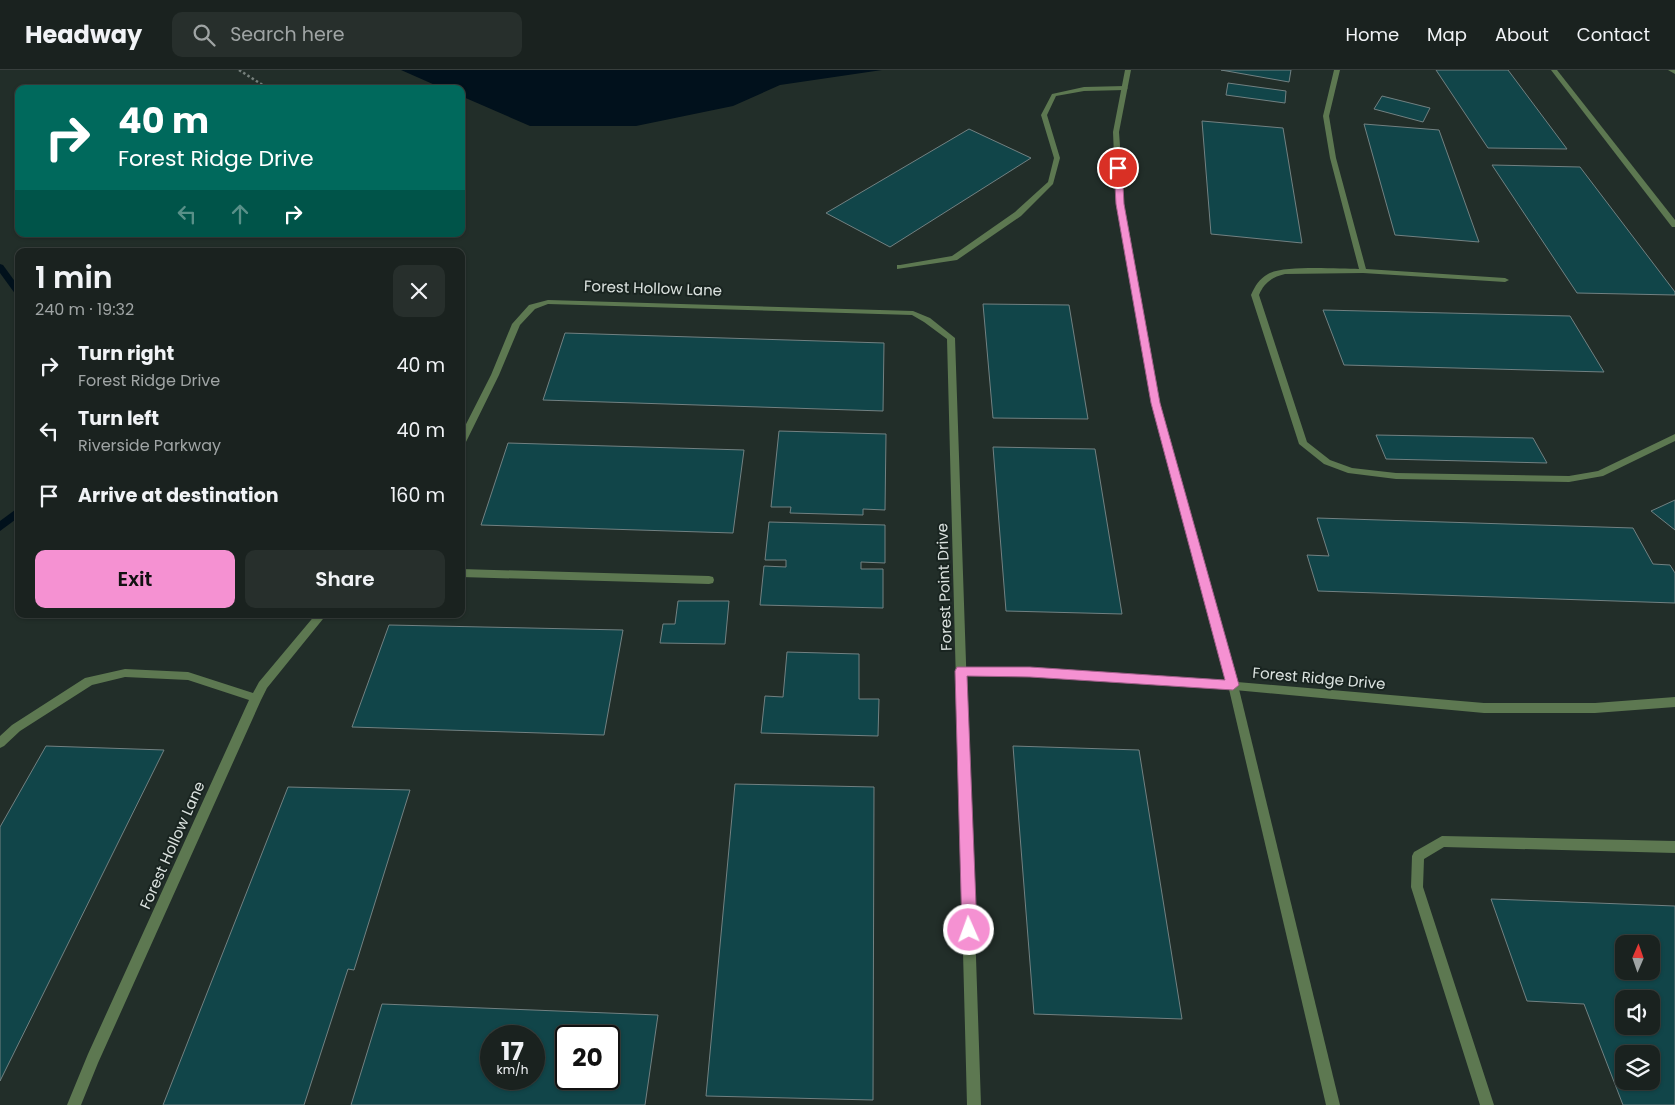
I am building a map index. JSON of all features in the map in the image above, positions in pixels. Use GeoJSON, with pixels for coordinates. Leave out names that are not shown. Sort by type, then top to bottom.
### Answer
{"type":"FeatureCollection","features":[{"type":"Feature","properties":{"kind":"street"},"geometry":{"type":"LineString","coordinates":[[1128,70],[1116,132],[1120,204],[1154,394],[1233,685],[1333,1105]]}},
{"type":"Feature","properties":{"kind":"street"},"geometry":{"type":"LineString","coordinates":[[1338,70],[1326,116],[1333,158],[1363,271]]}},
{"type":"Feature","properties":{"kind":"street"},"geometry":{"type":"LineString","coordinates":[[1554,70],[1675,225]]}},
{"type":"Feature","properties":{"kind":"street"},"geometry":{"type":"LineString","coordinates":[[1671,70],[1675,72]]}},
{"type":"Feature","properties":{"kind":"street"},"geometry":{"type":"LineString","coordinates":[[900,267],[954,258],[1018,214],[1050,183],[1057,158],[1044,115],[1054,95],[1084,89],[1125,88]]}},
{"type":"Feature","properties":{"kind":"street"},"geometry":{"type":"LineString","coordinates":[[1505,280],[1363,271],[1285,272],[1272,275],[1259,285],[1255,295],[1303,444],[1327,462],[1350,471],[1396,476],[1569,480],[1600,474],[1675,437]]}},
{"type":"Feature","properties":{"kind":"street","name":"Forest Hollow Lane"},"geometry":{"type":"LineString","coordinates":[[465,436],[495,376],[516,324],[532,308],[548,302],[913,313],[927,320]]}},
{"type":"Feature","properties":{"kind":"street","name":"Forest Point Drive"},"geometry":{"type":"LineString","coordinates":[[927,320],[951,338],[974,1105]]}},
{"type":"Feature","properties":{"kind":"street"},"geometry":{"type":"LineString","coordinates":[[465,573],[709,580]]}},
{"type":"Feature","properties":{"kind":"street","name":"Forest Hollow Lane"},"geometry":{"type":"LineString","coordinates":[[74,1105],[92,1059],[256,698],[263,685],[319,618]]}},
{"type":"Feature","properties":{"kind":"street","name":"Forest Ridge Drive"},"geometry":{"type":"LineString","coordinates":[[961,671],[1030,672],[1233,685],[1484,708],[1595,708],[1675,702]]}},
{"type":"Feature","properties":{"kind":"street"},"geometry":{"type":"LineString","coordinates":[[0,743],[16,728],[89,681],[125,673],[188,676],[256,698]]}},
{"type":"Feature","properties":{"kind":"street"},"geometry":{"type":"LineString","coordinates":[[1487,1105],[1417,888],[1418,856],[1442,840],[1675,847]]}},
{"type":"Feature","properties":{"kind":"path"},"geometry":{"type":"LineString","coordinates":[[239,70],[263,85]]}},
{"type":"Feature","properties":{"kind":"water"},"geometry":{"type":"Polygon","coordinates":[[[401,70],[882,70],[780,85],[733,106],[636,126],[530,126],[465,98],[465,85],[435,85],[401,70]]]}},
{"type":"Feature","properties":{"kind":"building"},"geometry":{"type":"Polygon","coordinates":[[[1221,70],[1291,70],[1289,82],[1221,70]]]}},
{"type":"Feature","properties":{"kind":"building"},"geometry":{"type":"Polygon","coordinates":[[[1436,70],[1508,70],[1567,149],[1488,148],[1436,70]]]}},
{"type":"Feature","properties":{"kind":"building"},"geometry":{"type":"Polygon","coordinates":[[[1228,83],[1286,91],[1285,103],[1226,95],[1228,83]]]}},
{"type":"Feature","properties":{"kind":"building"},"geometry":{"type":"Polygon","coordinates":[[[1382,96],[1430,108],[1423,122],[1374,109],[1382,96]]]}},
{"type":"Feature","properties":{"kind":"building"},"geometry":{"type":"Polygon","coordinates":[[[1202,121],[1283,128],[1302,243],[1211,234],[1202,121]]]}},
{"type":"Feature","properties":{"kind":"building"},"geometry":{"type":"Polygon","coordinates":[[[1364,124],[1439,130],[1479,242],[1395,235],[1364,124]]]}},
{"type":"Feature","properties":{"kind":"building"},"geometry":{"type":"Polygon","coordinates":[[[969,129],[1031,158],[890,247],[826,213],[969,129]]]}},
{"type":"Feature","properties":{"kind":"building"},"geometry":{"type":"Polygon","coordinates":[[[1492,165],[1580,167],[1675,292],[1675,295],[1577,293],[1492,165]]]}},
{"type":"Feature","properties":{"kind":"building"},"geometry":{"type":"Polygon","coordinates":[[[983,304],[1069,305],[1088,419],[993,418],[983,304]]]}},
{"type":"Feature","properties":{"kind":"building"},"geometry":{"type":"Polygon","coordinates":[[[1323,310],[1570,316],[1604,372],[1344,365],[1323,310]]]}},
{"type":"Feature","properties":{"kind":"building"},"geometry":{"type":"Polygon","coordinates":[[[565,333],[884,343],[883,411],[543,400],[565,333]]]}},
{"type":"Feature","properties":{"kind":"building"},"geometry":{"type":"Polygon","coordinates":[[[779,431],[886,434],[885,510],[863,509],[863,515],[790,513],[791,507],[771,507],[779,431]]]}},
{"type":"Feature","properties":{"kind":"building"},"geometry":{"type":"Polygon","coordinates":[[[1376,435],[1533,438],[1547,463],[1386,459],[1376,435]]]}},
{"type":"Feature","properties":{"kind":"building"},"geometry":{"type":"Polygon","coordinates":[[[508,443],[744,450],[733,533],[481,525],[508,443]]]}},
{"type":"Feature","properties":{"kind":"building"},"geometry":{"type":"Polygon","coordinates":[[[993,447],[1095,449],[1122,614],[1006,611],[993,447]]]}},
{"type":"Feature","properties":{"kind":"building"},"geometry":{"type":"Polygon","coordinates":[[[1675,500],[1675,530],[1651,511],[1675,500]]]}},
{"type":"Feature","properties":{"kind":"building"},"geometry":{"type":"Polygon","coordinates":[[[1317,518],[1633,528],[1653,564],[1670,565],[1675,573],[1675,603],[1318,591],[1307,555],[1329,556],[1317,518]]]}},
{"type":"Feature","properties":{"kind":"building"},"geometry":{"type":"Polygon","coordinates":[[[769,522],[885,525],[885,563],[861,562],[861,569],[883,569],[883,608],[760,605],[764,566],[786,567],[786,560],[765,560],[769,522]]]}},
{"type":"Feature","properties":{"kind":"building"},"geometry":{"type":"Polygon","coordinates":[[[678,601],[729,601],[725,644],[660,643],[663,624],[675,624],[678,601]]]}},
{"type":"Feature","properties":{"kind":"building"},"geometry":{"type":"Polygon","coordinates":[[[389,625],[623,630],[604,735],[352,727],[389,625]]]}},
{"type":"Feature","properties":{"kind":"building"},"geometry":{"type":"Polygon","coordinates":[[[787,652],[859,654],[859,699],[879,699],[878,736],[761,733],[765,696],[783,697],[787,652]]]}},
{"type":"Feature","properties":{"kind":"building"},"geometry":{"type":"Polygon","coordinates":[[[46,746],[164,750],[0,1081],[0,827],[46,746]]]}},
{"type":"Feature","properties":{"kind":"building"},"geometry":{"type":"Polygon","coordinates":[[[1013,746],[1139,750],[1182,1019],[1034,1014],[1013,746]]]}},
{"type":"Feature","properties":{"kind":"building"},"geometry":{"type":"Polygon","coordinates":[[[735,784],[874,787],[873,1100],[706,1096],[735,784]]]}},
{"type":"Feature","properties":{"kind":"building"},"geometry":{"type":"Polygon","coordinates":[[[288,787],[410,790],[354,970],[348,969],[304,1105],[163,1105],[288,787]]]}},
{"type":"Feature","properties":{"kind":"building"},"geometry":{"type":"Polygon","coordinates":[[[1491,899],[1675,906],[1675,1105],[1623,1105],[1617,1090],[1660,1090],[1660,1045],[1615,1045],[1615,1084],[1584,1004],[1527,1001],[1491,899]]]}},
{"type":"Feature","properties":{"kind":"building"},"geometry":{"type":"Polygon","coordinates":[[[382,1004],[658,1015],[645,1105],[351,1105],[382,1004]]]}},
{"type":"Feature","properties":{"kind":"waterway"},"geometry":{"type":"LineString","coordinates":[[0,267],[15,288]]}},
{"type":"Feature","properties":{"kind":"waterway"},"geometry":{"type":"LineString","coordinates":[[0,527],[15,514]]}},
{"type":"Feature","properties":{"kind":"route"},"geometry":{"type":"LineString","coordinates":[[969,930],[961,671],[1030,672],[1233,685],[1156,403],[1120,204],[1118,168]]}}]}
